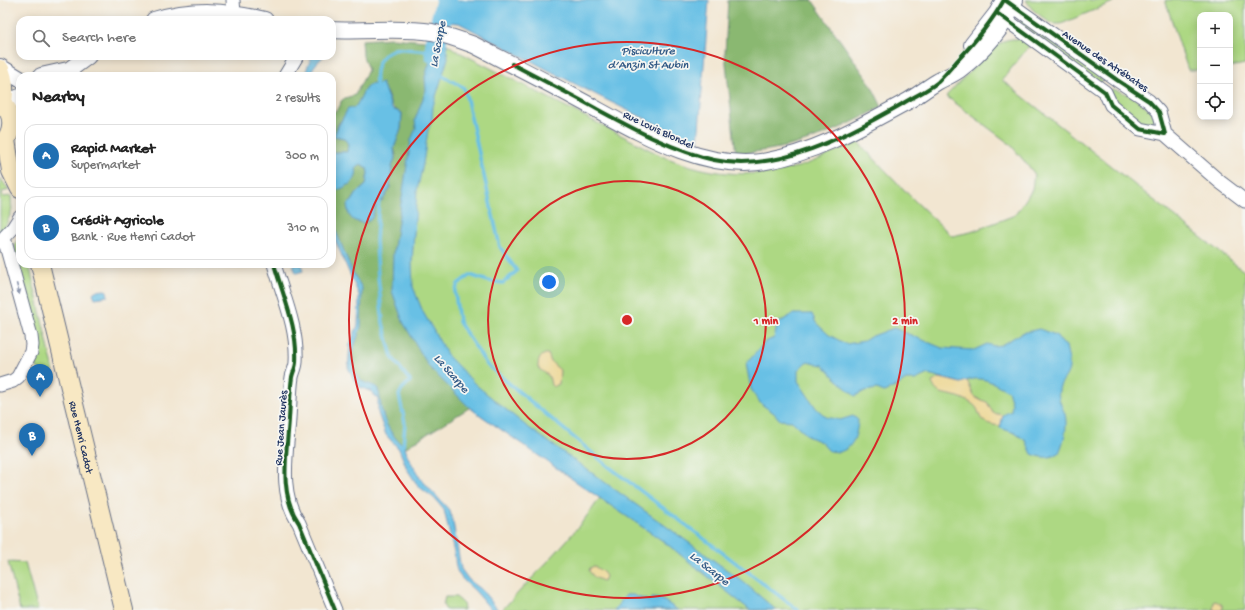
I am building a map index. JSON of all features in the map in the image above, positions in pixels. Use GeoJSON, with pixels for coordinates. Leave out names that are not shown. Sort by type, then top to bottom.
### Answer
{"type":"FeatureCollection","features":[{"type":"Feature","properties":{"kind":"main road"},"geometry":{"type":"LineString","coordinates":[[0,68],[4,97],[2,104],[10,114],[5,168],[16,183]]}},
{"type":"Feature","properties":{"kind":"main road","name":"Rue Henri Cadot"},"geometry":{"type":"LineString","coordinates":[[41,268],[124,610]]}},
{"type":"Feature","properties":{"kind":"street","name":"Rue Louis Blondel"},"geometry":{"type":"LineString","coordinates":[[336,30],[398,30],[438,34],[474,45],[611,117],[680,150],[716,161],[746,163],[791,156],[816,147],[887,113],[937,82],[1007,6]]}},
{"type":"Feature","properties":{"kind":"street"},"geometry":{"type":"LineString","coordinates":[[1007,6],[1105,92],[1111,105],[1140,129],[1165,134],[1220,182],[1245,201]]}},
{"type":"Feature","properties":{"kind":"street","name":"Avenue des Atrébates"},"geometry":{"type":"LineString","coordinates":[[1007,6],[1149,101],[1159,112],[1165,134]]}},
{"type":"Feature","properties":{"kind":"street"},"geometry":{"type":"LineString","coordinates":[[168,16],[233,7],[256,16]]}},
{"type":"Feature","properties":{"kind":"street"},"geometry":{"type":"LineString","coordinates":[[58,72],[80,60]]}},
{"type":"Feature","properties":{"kind":"street"},"geometry":{"type":"LineString","coordinates":[[287,72],[295,60]]}},
{"type":"Feature","properties":{"kind":"street"},"geometry":{"type":"LineString","coordinates":[[0,68],[16,77]]}},
{"type":"Feature","properties":{"kind":"street"},"geometry":{"type":"LineString","coordinates":[[2,104],[16,99]]}},
{"type":"Feature","properties":{"kind":"street"},"geometry":{"type":"LineString","coordinates":[[0,386],[13,381],[18,377],[31,352],[32,345],[31,336],[2,240],[16,223]]}},
{"type":"Feature","properties":{"kind":"street","name":"Rue Jean Jaurès"},"geometry":{"type":"LineString","coordinates":[[275,268],[290,315],[296,347],[296,363],[292,377],[287,450],[286,472],[288,499],[293,515],[299,523],[335,610]]}},
{"type":"Feature","properties":{"kind":"green space"},"geometry":{"type":"Polygon","coordinates":[[[728,0],[812,0],[870,83],[882,107],[845,126],[806,141],[779,148],[736,155],[725,54],[728,0]]]}},
{"type":"Feature","properties":{"kind":"green space"},"geometry":{"type":"Polygon","coordinates":[[[1026,0],[1118,0],[1061,24],[1053,24],[1032,9],[1026,0]]]}},
{"type":"Feature","properties":{"kind":"green space"},"geometry":{"type":"Polygon","coordinates":[[[1165,0],[1245,0],[1245,64],[1233,66],[1233,12],[1197,12],[1197,70],[1188,70],[1165,0]]]}},
{"type":"Feature","properties":{"kind":"green space"},"geometry":{"type":"Polygon","coordinates":[[[1024,19],[1102,79],[1102,82],[1099,83],[1019,23],[1024,19]]]}},
{"type":"Feature","properties":{"kind":"green space"},"geometry":{"type":"Polygon","coordinates":[[[392,38],[436,42],[435,61],[419,141],[409,311],[477,403],[403,449],[388,433],[378,397],[356,378],[350,356],[359,328],[360,293],[336,237],[336,186],[361,164],[367,168],[368,173],[366,185],[357,193],[348,208],[349,215],[375,208],[385,197],[390,187],[392,167],[396,155],[394,148],[401,129],[402,113],[392,106],[385,90],[379,84],[367,87],[354,108],[348,108],[336,130],[336,111],[340,106],[341,101],[355,95],[368,70],[363,56],[362,40],[392,38]]]}},
{"type":"Feature","properties":{"kind":"green space"},"geometry":{"type":"Polygon","coordinates":[[[1021,39],[1030,45],[1002,80],[1245,272],[1245,610],[502,610],[569,538],[604,492],[450,374],[402,280],[435,61],[436,42],[447,44],[457,51],[662,156],[707,170],[736,174],[751,174],[799,167],[811,163],[857,141],[915,201],[952,236],[971,232],[1015,215],[1032,190],[1034,173],[1010,144],[946,96],[979,62],[985,53],[1006,40],[1021,39]]]}},
{"type":"Feature","properties":{"kind":"green space"},"geometry":{"type":"Polygon","coordinates":[[[1112,89],[1129,95],[1144,104],[1153,114],[1158,127],[1141,124],[1115,104],[1110,93],[1112,89]]]}},
{"type":"Feature","properties":{"kind":"green space"},"geometry":{"type":"Polygon","coordinates":[[[336,136],[344,138],[348,143],[348,152],[336,152],[336,136]]]}},
{"type":"Feature","properties":{"kind":"green space"},"geometry":{"type":"Polygon","coordinates":[[[0,178],[9,190],[2,192],[3,197],[11,196],[12,210],[7,223],[0,234],[0,178]]]}},
{"type":"Feature","properties":{"kind":"green space"},"geometry":{"type":"Polygon","coordinates":[[[16,243],[16,256],[15,252],[16,243]]]}},
{"type":"Feature","properties":{"kind":"green space"},"geometry":{"type":"Polygon","coordinates":[[[19,268],[30,268],[53,367],[53,379],[35,366],[38,346],[19,268]]]}},
{"type":"Feature","properties":{"kind":"green space"},"geometry":{"type":"Polygon","coordinates":[[[8,562],[25,563],[38,610],[20,610],[8,562]]]}},
{"type":"Feature","properties":{"kind":"green space"},"geometry":{"type":"Polygon","coordinates":[[[445,597],[456,597],[463,603],[464,610],[446,610],[443,605],[445,597]]]}},
{"type":"Feature","properties":{"kind":"sand"},"geometry":{"type":"Polygon","coordinates":[[[548,354],[551,362],[560,370],[559,384],[553,387],[549,376],[538,368],[538,363],[541,356],[548,354]]]}},
{"type":"Feature","properties":{"kind":"sand"},"geometry":{"type":"Polygon","coordinates":[[[940,378],[961,383],[967,380],[974,396],[987,402],[993,413],[1003,415],[1001,426],[982,420],[975,406],[969,402],[938,391],[932,382],[940,378]]]}},
{"type":"Feature","properties":{"kind":"sand"},"geometry":{"type":"Polygon","coordinates":[[[594,566],[606,576],[603,581],[594,577],[589,571],[590,568],[594,566]]]}},
{"type":"Feature","properties":{"kind":"sand"},"geometry":{"type":"Polygon","coordinates":[[[1214,601],[1219,602],[1223,606],[1222,610],[1213,610],[1214,601]]]}},
{"type":"Feature","properties":{"kind":"water","name":"Pisciculture d’Anzin St Aubin"},"geometry":{"type":"Polygon","coordinates":[[[440,0],[709,0],[698,142],[637,115],[459,23],[437,21],[440,0]]]}},
{"type":"Feature","properties":{"kind":"water"},"geometry":{"type":"Polygon","coordinates":[[[427,42],[447,44],[448,58],[433,106],[432,120],[428,130],[417,191],[412,262],[413,287],[423,312],[448,356],[476,385],[525,425],[741,580],[776,610],[750,610],[663,541],[470,408],[429,367],[403,322],[392,291],[393,254],[411,140],[416,128],[415,120],[426,90],[425,77],[431,58],[430,45],[427,42]]]}},
{"type":"Feature","properties":{"kind":"water"},"geometry":{"type":"Polygon","coordinates":[[[310,60],[320,60],[312,72],[307,72],[310,60]]]}},
{"type":"Feature","properties":{"kind":"water"},"geometry":{"type":"Polygon","coordinates":[[[382,83],[392,109],[402,113],[401,129],[394,148],[395,158],[392,167],[390,187],[385,197],[375,208],[372,218],[364,223],[352,219],[349,215],[347,205],[366,185],[368,173],[367,168],[361,164],[356,168],[356,177],[354,180],[336,191],[336,152],[347,152],[348,144],[344,138],[336,136],[336,131],[348,108],[354,108],[356,106],[365,89],[372,84],[382,83]]]}},
{"type":"Feature","properties":{"kind":"water"},"geometry":{"type":"Polygon","coordinates":[[[336,231],[352,271],[362,288],[361,327],[352,354],[354,370],[361,381],[377,387],[383,416],[390,431],[400,443],[405,443],[408,457],[420,478],[450,511],[461,569],[469,580],[481,589],[498,610],[491,610],[460,577],[456,569],[455,557],[444,510],[434,498],[418,486],[407,469],[399,449],[386,435],[378,413],[378,397],[375,397],[372,392],[360,387],[355,382],[348,367],[350,345],[358,325],[359,295],[336,242],[336,231]]]}},
{"type":"Feature","properties":{"kind":"water"},"geometry":{"type":"Polygon","coordinates":[[[294,268],[302,268],[303,271],[296,273],[294,268]]]}},
{"type":"Feature","properties":{"kind":"water"},"geometry":{"type":"Polygon","coordinates":[[[95,291],[107,291],[108,296],[95,298],[93,293],[95,291]]]}},
{"type":"Feature","properties":{"kind":"water"},"geometry":{"type":"Polygon","coordinates":[[[793,314],[812,314],[816,323],[829,335],[846,344],[864,341],[870,337],[894,328],[942,348],[974,350],[987,344],[994,346],[1001,345],[1022,333],[1039,329],[1056,335],[1066,346],[1069,365],[1068,373],[1060,386],[1059,393],[1060,402],[1065,414],[1066,429],[1059,453],[1046,457],[1032,454],[1026,441],[1015,433],[1000,428],[1003,415],[1011,411],[1012,404],[1008,391],[985,380],[974,379],[961,383],[928,374],[915,380],[906,380],[884,392],[877,389],[865,391],[855,396],[823,365],[806,362],[798,370],[798,381],[816,408],[826,417],[840,420],[853,416],[858,420],[856,434],[849,447],[839,452],[829,451],[821,442],[809,437],[792,421],[780,420],[774,413],[761,404],[751,389],[746,364],[765,342],[774,338],[778,323],[793,314]]]}},
{"type":"Feature","properties":{"kind":"water"},"geometry":{"type":"Polygon","coordinates":[[[626,595],[633,595],[649,601],[652,598],[661,599],[678,610],[614,610],[626,595]]]}},
{"type":"Feature","properties":{"kind":"waterway","name":"La Scarpe"},"geometry":{"type":"LineString","coordinates":[[435,54],[436,42],[446,0]]}},
{"type":"Feature","properties":{"kind":"waterway"},"geometry":{"type":"LineString","coordinates":[[377,88],[376,70],[380,60],[388,52],[394,49],[435,51]]}},
{"type":"Feature","properties":{"kind":"waterway"},"geometry":{"type":"LineString","coordinates":[[439,74],[463,87],[465,91],[500,247],[517,271],[503,283],[488,281],[470,275],[458,284],[455,292],[459,322],[487,365],[608,466],[798,610]]}},
{"type":"Feature","properties":{"kind":"waterway"},"geometry":{"type":"LineString","coordinates":[[379,199],[376,240],[383,323],[392,357],[410,381],[402,389],[399,395],[405,423],[403,446]]}},
{"type":"Feature","properties":{"kind":"cycle path"},"geometry":{"type":"LineString","coordinates":[[512,64],[638,131],[683,151],[714,160],[738,163],[763,162],[787,157],[836,139],[881,116],[938,82],[976,40],[994,17],[1004,0]]}},
{"type":"Feature","properties":{"kind":"cycle path"},"geometry":{"type":"LineString","coordinates":[[997,13],[1105,92],[1111,105],[1140,129],[1165,134],[1159,112],[1149,101],[1005,0]]}},
{"type":"Feature","properties":{"kind":"cycle path"},"geometry":{"type":"LineString","coordinates":[[275,268],[289,312],[295,337],[296,349],[296,364],[291,387],[285,472],[288,499],[335,610]]}},
{"type":"Feature","properties":{"kind":"place","name":"Rapid Market"},"geometry":{"type":"Point","coordinates":[40,397]}},
{"type":"Feature","properties":{"kind":"place","name":"Crédit Agricole"},"geometry":{"type":"Point","coordinates":[32,456]}}]}
